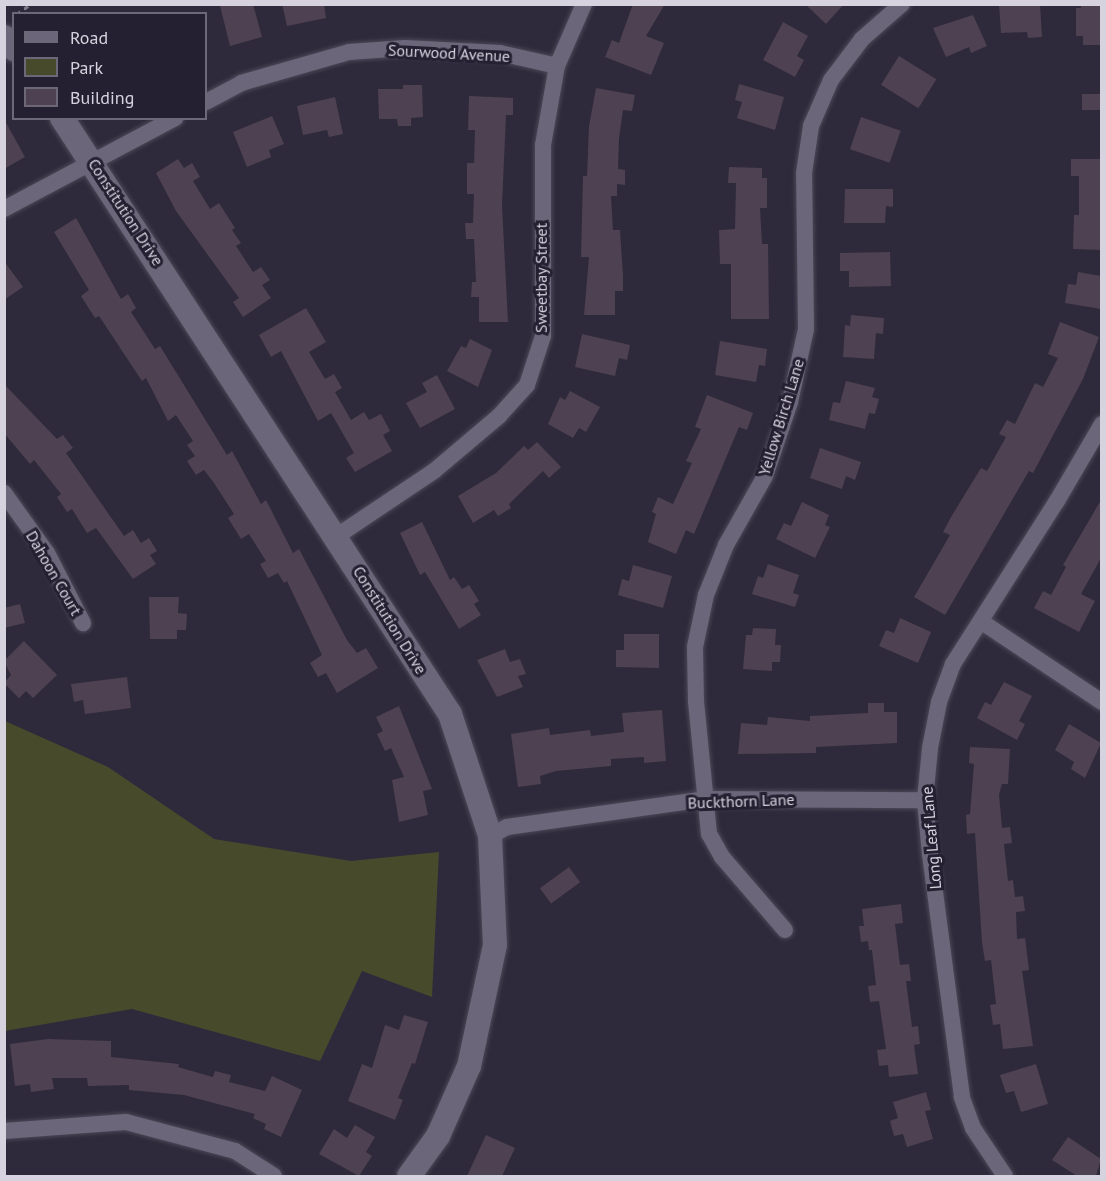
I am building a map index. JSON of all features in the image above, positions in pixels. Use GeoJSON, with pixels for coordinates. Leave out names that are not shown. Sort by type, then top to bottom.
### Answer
{"type":"FeatureCollection","features":[{"type":"Feature","properties":{"kind":"street","name":"Sweetbay Street"},"geometry":{"type":"LineString","coordinates":[[337,536],[434,471],[499,417],[526,385],[543,336],[543,145],[557,66],[585,4]]}},
{"type":"Feature","properties":{"kind":"street","name":"Yellow Birch Lane"},"geometry":{"type":"LineString","coordinates":[[784,930],[722,857],[709,834],[695,647],[706,595],[726,545],[765,476],[790,402],[806,329],[804,174],[811,126],[831,80],[862,39],[902,4]]}},
{"type":"Feature","properties":{"kind":"street","name":"Sourwood Avenue"},"geometry":{"type":"LineString","coordinates":[[207,101],[241,83],[349,52],[405,48],[500,52],[557,66]]}},
{"type":"Feature","properties":{"kind":"street","name":"Constitution Drive"},"geometry":{"type":"LineString","coordinates":[[63,120],[337,536],[450,714],[490,836],[495,945],[469,1066],[438,1136],[410,1176]]}},
{"type":"Feature","properties":{"kind":"street"},"geometry":{"type":"LineString","coordinates":[[4,209],[171,120]]}},
{"type":"Feature","properties":{"kind":"street","name":"Long Leaf Lane"},"geometry":{"type":"LineString","coordinates":[[1005,1176],[973,1128],[962,1097],[925,800],[939,702],[953,664],[982,622],[1101,424]]}},
{"type":"Feature","properties":{"kind":"street","name":"Dahoon Court"},"geometry":{"type":"LineString","coordinates":[[4,493],[47,553],[83,623]]}},
{"type":"Feature","properties":{"kind":"street"},"geometry":{"type":"LineString","coordinates":[[982,622],[1101,702]]}},
{"type":"Feature","properties":{"kind":"street","name":"Buckthorn Lane"},"geometry":{"type":"LineString","coordinates":[[490,836],[507,827],[705,799],[925,800]]}},
{"type":"Feature","properties":{"kind":"street"},"geometry":{"type":"LineString","coordinates":[[4,1131],[126,1122],[235,1151],[274,1176]]}},
{"type":"Feature","properties":{"kind":"green space"},"geometry":{"type":"Polygon","coordinates":[[[5,721],[108,767],[214,839],[351,861],[439,852],[432,997],[362,971],[320,1061],[132,1009],[5,1031],[5,721]]]}},
{"type":"Feature","properties":{"kind":"building"},"geometry":{"type":"Polygon","coordinates":[[[253,4],[262,37],[230,46],[220,6],[253,4]]]}},
{"type":"Feature","properties":{"kind":"building"},"geometry":{"type":"Polygon","coordinates":[[[282,4],[324,4],[326,18],[287,26],[282,4]]]}},
{"type":"Feature","properties":{"kind":"building"},"geometry":{"type":"Polygon","coordinates":[[[633,4],[665,4],[646,36],[664,43],[651,75],[605,57],[612,40],[619,43],[633,4]]]}},
{"type":"Feature","properties":{"kind":"building"},"geometry":{"type":"Polygon","coordinates":[[[805,4],[844,4],[826,24],[805,4]]]}},
{"type":"Feature","properties":{"kind":"building"},"geometry":{"type":"Polygon","coordinates":[[[999,4],[1040,4],[1042,37],[1028,38],[1027,32],[1001,33],[999,4]]]}},
{"type":"Feature","properties":{"kind":"building"},"geometry":{"type":"Polygon","coordinates":[[[1081,4],[1101,4],[1101,45],[1083,45],[1083,36],[1076,36],[1076,8],[1081,8],[1081,4]]]}},
{"type":"Feature","properties":{"kind":"building"},"geometry":{"type":"Polygon","coordinates":[[[973,15],[987,46],[971,53],[969,47],[946,57],[933,28],[973,15]]]}},
{"type":"Feature","properties":{"kind":"building"},"geometry":{"type":"Polygon","coordinates":[[[783,22],[808,36],[797,56],[804,60],[795,77],[763,60],[783,22]]]}},
{"type":"Feature","properties":{"kind":"building"},"geometry":{"type":"Polygon","coordinates":[[[899,56],[936,79],[918,108],[881,85],[899,56]]]}},
{"type":"Feature","properties":{"kind":"building"},"geometry":{"type":"Polygon","coordinates":[[[739,84],[784,97],[775,130],[737,118],[742,102],[735,100],[739,84]]]}},
{"type":"Feature","properties":{"kind":"building"},"geometry":{"type":"Polygon","coordinates":[[[403,85],[422,85],[423,117],[411,118],[411,126],[398,126],[397,119],[379,119],[378,89],[403,89],[403,85]]]}},
{"type":"Feature","properties":{"kind":"building"},"geometry":{"type":"Polygon","coordinates":[[[596,88],[635,95],[632,111],[623,110],[619,138],[618,169],[625,170],[625,185],[617,184],[617,196],[611,196],[613,230],[620,230],[623,275],[623,291],[615,291],[615,315],[584,315],[589,257],[581,257],[583,176],[587,176],[589,126],[596,88]]]}},
{"type":"Feature","properties":{"kind":"building"},"geometry":{"type":"Polygon","coordinates":[[[1082,94],[1101,94],[1101,110],[1082,110],[1082,94]]]}},
{"type":"Feature","properties":{"kind":"building"},"geometry":{"type":"Polygon","coordinates":[[[469,96],[513,98],[513,115],[506,115],[502,206],[508,322],[479,322],[479,297],[471,297],[472,282],[476,282],[474,239],[466,239],[465,223],[473,223],[474,194],[467,194],[467,163],[474,163],[475,130],[468,130],[469,96]]]}},
{"type":"Feature","properties":{"kind":"building"},"geometry":{"type":"Polygon","coordinates":[[[335,97],[343,134],[329,137],[327,130],[303,135],[297,106],[335,97]]]}},
{"type":"Feature","properties":{"kind":"building"},"geometry":{"type":"Polygon","coordinates":[[[272,116],[284,144],[269,150],[271,157],[247,167],[233,132],[272,116]]]}},
{"type":"Feature","properties":{"kind":"building"},"geometry":{"type":"Polygon","coordinates":[[[861,117],[901,131],[890,163],[850,149],[861,117]]]}},
{"type":"Feature","properties":{"kind":"building"},"geometry":{"type":"Polygon","coordinates":[[[4,119],[25,157],[4,169],[4,119]]]}},
{"type":"Feature","properties":{"kind":"building"},"geometry":{"type":"Polygon","coordinates":[[[178,159],[184,168],[192,163],[200,177],[193,181],[210,209],[219,203],[235,228],[232,230],[241,243],[236,246],[253,272],[261,267],[270,280],[262,285],[271,298],[243,317],[233,302],[239,298],[176,211],[156,173],[178,159]]]}},
{"type":"Feature","properties":{"kind":"building"},"geometry":{"type":"Polygon","coordinates":[[[1071,159],[1101,159],[1101,250],[1073,249],[1074,215],[1079,215],[1079,176],[1071,176],[1071,159]]]}},
{"type":"Feature","properties":{"kind":"building"},"geometry":{"type":"Polygon","coordinates":[[[729,167],[762,168],[762,178],[767,178],[767,208],[760,208],[762,244],[768,244],[769,319],[731,319],[731,264],[720,264],[719,230],[735,229],[736,183],[728,183],[729,167]]]}},
{"type":"Feature","properties":{"kind":"building"},"geometry":{"type":"Polygon","coordinates":[[[845,189],[893,189],[893,207],[886,206],[885,223],[844,223],[845,189]]]}},
{"type":"Feature","properties":{"kind":"building"},"geometry":{"type":"Polygon","coordinates":[[[76,218],[121,299],[128,294],[136,308],[131,312],[155,349],[160,346],[227,455],[232,451],[261,504],[266,500],[293,553],[299,549],[347,640],[357,653],[366,648],[378,668],[337,693],[326,673],[318,677],[310,663],[322,655],[287,581],[284,583],[278,573],[268,578],[260,564],[266,561],[249,534],[241,539],[228,518],[234,514],[214,483],[204,470],[196,475],[187,461],[195,456],[187,445],[193,441],[176,415],[168,421],[146,378],[142,381],[99,316],[95,318],[81,296],[89,290],[54,232],[76,218]]]}},
{"type":"Feature","properties":{"kind":"building"},"geometry":{"type":"Polygon","coordinates":[[[890,252],[891,286],[849,287],[849,271],[840,271],[840,253],[890,252]]]}},
{"type":"Feature","properties":{"kind":"building"},"geometry":{"type":"Polygon","coordinates":[[[4,261],[23,287],[4,300],[4,261]]]}},
{"type":"Feature","properties":{"kind":"building"},"geometry":{"type":"Polygon","coordinates":[[[1078,272],[1101,276],[1101,309],[1065,303],[1068,284],[1076,285],[1078,272]]]}},
{"type":"Feature","properties":{"kind":"building"},"geometry":{"type":"Polygon","coordinates":[[[306,308],[326,342],[309,352],[325,379],[334,374],[342,388],[335,392],[351,420],[364,412],[369,420],[381,414],[390,431],[383,435],[392,451],[355,472],[346,458],[354,453],[331,413],[318,421],[281,351],[271,357],[259,335],[306,308]]]}},
{"type":"Feature","properties":{"kind":"building"},"geometry":{"type":"Polygon","coordinates":[[[851,315],[884,318],[883,334],[876,333],[874,359],[843,357],[845,325],[850,326],[851,315]]]}},
{"type":"Feature","properties":{"kind":"building"},"geometry":{"type":"Polygon","coordinates":[[[1060,322],[1099,337],[1083,379],[1033,473],[1029,471],[945,615],[914,597],[950,535],[943,532],[951,517],[981,468],[987,471],[1006,437],[999,434],[1007,420],[1015,424],[1035,383],[1043,387],[1058,358],[1048,354],[1060,322]]]}},
{"type":"Feature","properties":{"kind":"building"},"geometry":{"type":"Polygon","coordinates":[[[582,334],[630,345],[627,360],[619,358],[615,376],[575,367],[582,334]]]}},
{"type":"Feature","properties":{"kind":"building"},"geometry":{"type":"Polygon","coordinates":[[[470,339],[492,350],[478,387],[447,371],[461,346],[466,348],[470,339]]]}},
{"type":"Feature","properties":{"kind":"building"},"geometry":{"type":"Polygon","coordinates":[[[720,341],[767,349],[765,366],[759,365],[756,382],[715,375],[720,341]]]}},
{"type":"Feature","properties":{"kind":"building"},"geometry":{"type":"Polygon","coordinates":[[[437,375],[455,409],[420,428],[406,403],[427,392],[422,383],[437,375]]]}},
{"type":"Feature","properties":{"kind":"building"},"geometry":{"type":"Polygon","coordinates":[[[846,381],[875,388],[872,397],[879,399],[875,414],[869,413],[865,429],[829,420],[833,402],[840,403],[846,381]]]}},
{"type":"Feature","properties":{"kind":"building"},"geometry":{"type":"Polygon","coordinates":[[[4,384],[57,439],[63,435],[73,448],[66,453],[124,536],[133,530],[141,543],[149,538],[157,551],[150,555],[156,564],[133,579],[96,528],[87,533],[72,509],[67,512],[57,497],[61,494],[34,460],[30,464],[4,433],[4,384]]]}},
{"type":"Feature","properties":{"kind":"building"},"geometry":{"type":"Polygon","coordinates":[[[570,391],[600,407],[586,432],[579,428],[573,438],[548,424],[560,397],[565,400],[570,391]]]}},
{"type":"Feature","properties":{"kind":"building"},"geometry":{"type":"Polygon","coordinates":[[[707,395],[753,413],[747,430],[739,427],[694,534],[686,530],[676,554],[648,542],[656,514],[652,512],[658,497],[673,504],[692,463],[686,461],[701,429],[695,427],[707,395]]]}},
{"type":"Feature","properties":{"kind":"building"},"geometry":{"type":"Polygon","coordinates":[[[537,442],[561,467],[549,478],[543,471],[509,504],[511,508],[498,516],[494,510],[473,523],[458,496],[496,473],[524,446],[528,450],[537,442]]]}},
{"type":"Feature","properties":{"kind":"building"},"geometry":{"type":"Polygon","coordinates":[[[820,448],[861,462],[855,480],[846,476],[842,489],[810,478],[820,448]]]}},
{"type":"Feature","properties":{"kind":"building"},"geometry":{"type":"Polygon","coordinates":[[[1101,500],[1101,558],[1081,594],[1095,601],[1079,632],[1034,608],[1043,591],[1051,595],[1066,567],[1063,565],[1101,500]]]}},
{"type":"Feature","properties":{"kind":"building"},"geometry":{"type":"Polygon","coordinates":[[[802,502],[829,515],[825,525],[830,527],[815,558],[776,539],[784,523],[791,526],[802,502]]]}},
{"type":"Feature","properties":{"kind":"building"},"geometry":{"type":"Polygon","coordinates":[[[422,522],[450,580],[454,577],[462,589],[469,585],[479,601],[474,604],[481,615],[459,629],[425,572],[420,575],[400,533],[422,522]]]}},
{"type":"Feature","properties":{"kind":"building"},"geometry":{"type":"Polygon","coordinates":[[[768,564],[799,575],[793,593],[799,595],[795,607],[752,594],[758,576],[763,578],[768,564]]]}},
{"type":"Feature","properties":{"kind":"building"},"geometry":{"type":"Polygon","coordinates":[[[633,565],[672,576],[663,608],[618,595],[622,579],[629,581],[633,565]]]}},
{"type":"Feature","properties":{"kind":"building"},"geometry":{"type":"Polygon","coordinates":[[[149,597],[179,597],[178,613],[187,614],[186,630],[177,630],[177,639],[150,639],[149,597]]]}},
{"type":"Feature","properties":{"kind":"building"},"geometry":{"type":"Polygon","coordinates":[[[20,604],[25,623],[4,628],[4,608],[20,604]]]}},
{"type":"Feature","properties":{"kind":"building"},"geometry":{"type":"Polygon","coordinates":[[[900,618],[931,632],[918,663],[879,646],[886,630],[894,633],[900,618]]]}},
{"type":"Feature","properties":{"kind":"building"},"geometry":{"type":"Polygon","coordinates":[[[753,628],[776,629],[775,645],[781,645],[780,662],[772,662],[772,671],[743,669],[746,635],[752,635],[753,628]]]}},
{"type":"Feature","properties":{"kind":"building"},"geometry":{"type":"Polygon","coordinates":[[[624,634],[659,634],[659,668],[616,667],[616,650],[624,650],[624,634]]]}},
{"type":"Feature","properties":{"kind":"building"},"geometry":{"type":"Polygon","coordinates":[[[24,641],[57,675],[33,698],[26,691],[19,698],[4,683],[11,675],[4,661],[24,641]]]}},
{"type":"Feature","properties":{"kind":"building"},"geometry":{"type":"Polygon","coordinates":[[[505,649],[510,662],[520,659],[526,674],[518,676],[523,687],[497,697],[477,660],[505,649]]]}},
{"type":"Feature","properties":{"kind":"building"},"geometry":{"type":"Polygon","coordinates":[[[127,677],[131,708],[85,714],[83,700],[74,702],[71,684],[127,677]]]}},
{"type":"Feature","properties":{"kind":"building"},"geometry":{"type":"Polygon","coordinates":[[[1004,682],[1032,696],[1019,721],[1025,724],[1017,740],[977,718],[985,702],[991,705],[1004,682]]]}},
{"type":"Feature","properties":{"kind":"building"},"geometry":{"type":"Polygon","coordinates":[[[868,703],[884,703],[884,712],[897,712],[897,743],[816,747],[816,753],[738,754],[741,723],[767,725],[768,717],[810,721],[810,716],[868,713],[868,703]]]}},
{"type":"Feature","properties":{"kind":"building"},"geometry":{"type":"Polygon","coordinates":[[[399,706],[432,789],[423,791],[428,815],[399,822],[392,780],[404,777],[391,748],[385,751],[377,734],[383,731],[376,717],[399,706]]]}},
{"type":"Feature","properties":{"kind":"building"},"geometry":{"type":"Polygon","coordinates":[[[662,710],[666,761],[644,763],[644,757],[611,759],[611,766],[556,771],[540,776],[541,784],[518,787],[511,734],[549,728],[550,735],[590,730],[591,736],[624,732],[622,713],[662,710]]]}},
{"type":"Feature","properties":{"kind":"building"},"geometry":{"type":"Polygon","coordinates":[[[1069,724],[1101,743],[1085,778],[1071,769],[1074,762],[1055,750],[1069,724]]]}},
{"type":"Feature","properties":{"kind":"building"},"geometry":{"type":"Polygon","coordinates":[[[970,747],[1010,749],[1008,784],[1002,784],[999,794],[1002,828],[1010,827],[1012,843],[1004,844],[1008,881],[1013,880],[1015,897],[1023,896],[1025,911],[1016,912],[1017,939],[1025,938],[1029,970],[1022,971],[1033,1046],[1003,1049],[1000,1024],[993,1025],[990,1005],[996,1004],[991,960],[985,961],[982,943],[975,833],[967,834],[966,815],[970,814],[974,764],[969,763],[970,747]]]}},
{"type":"Feature","properties":{"kind":"building"},"geometry":{"type":"Polygon","coordinates":[[[569,867],[580,882],[551,904],[540,888],[569,867]]]}},
{"type":"Feature","properties":{"kind":"building"},"geometry":{"type":"Polygon","coordinates":[[[901,904],[903,923],[895,924],[900,965],[909,964],[911,981],[906,981],[912,1027],[918,1026],[920,1044],[914,1045],[918,1074],[889,1077],[888,1065],[879,1066],[877,1050],[886,1049],[879,1001],[870,1002],[868,986],[876,985],[872,950],[869,950],[868,941],[861,942],[859,926],[864,926],[862,909],[901,904]]]}},
{"type":"Feature","properties":{"kind":"building"},"geometry":{"type":"Polygon","coordinates":[[[404,1015],[428,1022],[415,1064],[412,1063],[398,1098],[403,1100],[395,1120],[348,1101],[362,1064],[372,1068],[385,1025],[399,1030],[404,1015]]]}},
{"type":"Feature","properties":{"kind":"building"},"geometry":{"type":"Polygon","coordinates":[[[48,1039],[111,1041],[111,1057],[179,1064],[178,1067],[213,1077],[215,1071],[231,1075],[229,1082],[265,1091],[272,1076],[302,1090],[281,1137],[264,1129],[266,1124],[253,1118],[255,1114],[184,1095],[129,1090],[129,1085],[88,1086],[87,1078],[52,1078],[54,1089],[31,1092],[30,1084],[15,1086],[10,1044],[48,1039]]]}},
{"type":"Feature","properties":{"kind":"building"},"geometry":{"type":"Polygon","coordinates":[[[1036,1064],[1048,1104],[1021,1112],[1014,1091],[1006,1093],[1000,1075],[1036,1064]]]}},
{"type":"Feature","properties":{"kind":"building"},"geometry":{"type":"Polygon","coordinates":[[[926,1092],[931,1110],[925,1111],[933,1139],[907,1147],[903,1134],[894,1136],[890,1121],[898,1118],[893,1102],[926,1092]]]}},
{"type":"Feature","properties":{"kind":"building"},"geometry":{"type":"Polygon","coordinates":[[[355,1125],[375,1137],[366,1152],[372,1156],[359,1176],[319,1154],[334,1129],[347,1138],[355,1125]]]}},
{"type":"Feature","properties":{"kind":"building"},"geometry":{"type":"Polygon","coordinates":[[[486,1135],[515,1148],[502,1176],[467,1176],[486,1135]]]}},
{"type":"Feature","properties":{"kind":"building"},"geometry":{"type":"Polygon","coordinates":[[[1068,1137],[1101,1159],[1096,1176],[1077,1176],[1052,1160],[1068,1137]]]}}]}
